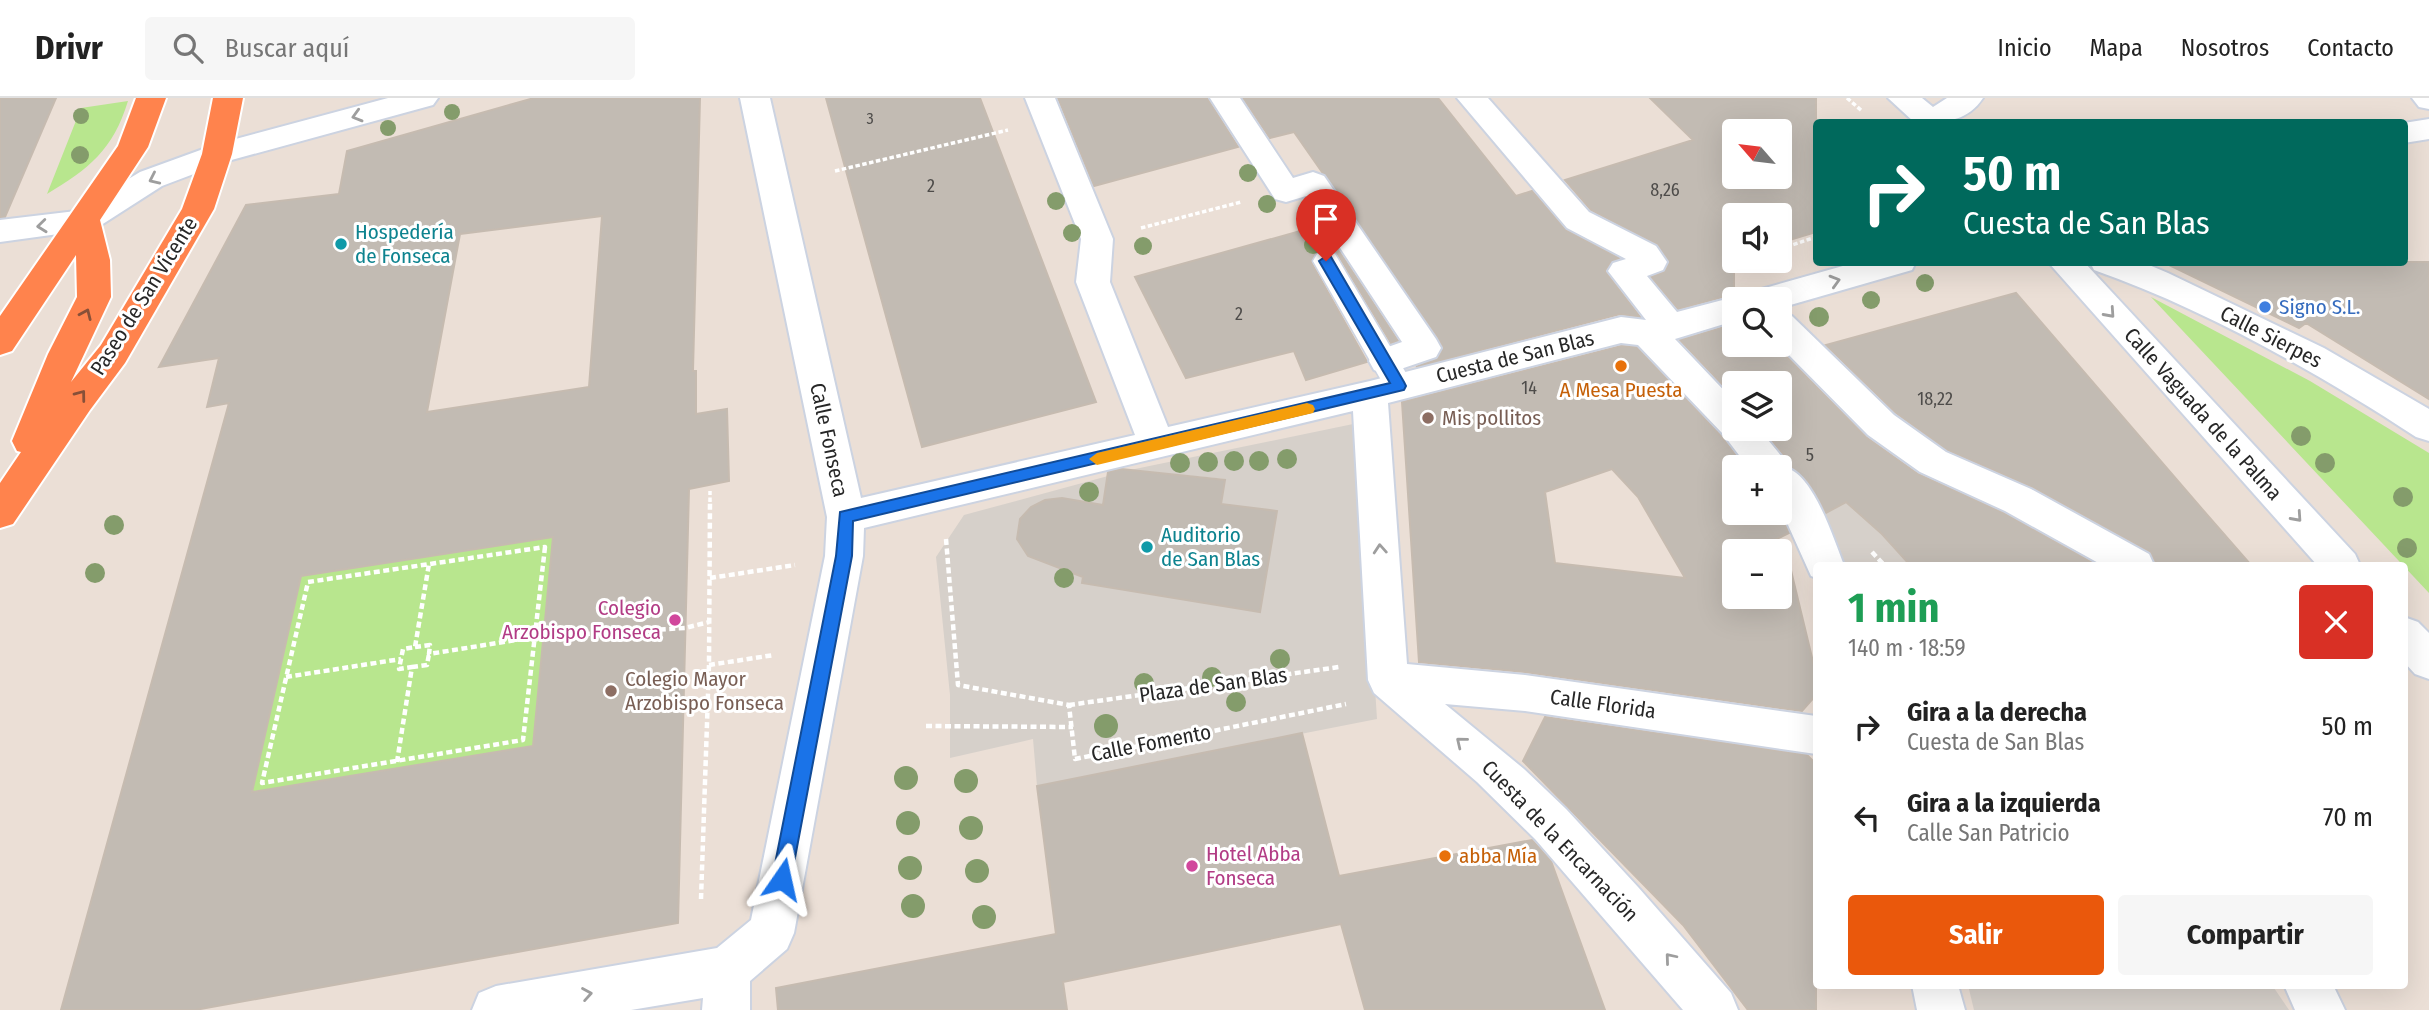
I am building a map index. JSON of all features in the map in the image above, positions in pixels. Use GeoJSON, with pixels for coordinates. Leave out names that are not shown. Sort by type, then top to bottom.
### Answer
{"type":"FeatureCollection","features":[{"type":"Feature","properties":{"kind":"highway"},"geometry":{"type":"LineString","coordinates":[[0,342],[133,147],[151,98]]}},
{"type":"Feature","properties":{"kind":"highway","name":"Paseo de San Vicente"},"geometry":{"type":"LineString","coordinates":[[0,512],[77,400],[113,354],[198,209],[218,153],[228,98]]}},
{"type":"Feature","properties":{"kind":"highway","name":"Paseo de San Vicente"},"geometry":{"type":"LineString","coordinates":[[0,512],[65,354],[94,297],[94,260],[84,221]]}},
{"type":"Feature","properties":{"kind":"street"},"geometry":{"type":"LineString","coordinates":[[0,231],[84,221],[151,179],[218,153],[422,98]]}},
{"type":"Feature","properties":{"kind":"street","name":"Calle Fonseca"},"geometry":{"type":"LineString","coordinates":[[727,990],[771,933],[844,556],[846,517],[755,98]]}},
{"type":"Feature","properties":{"kind":"street"},"geometry":{"type":"LineString","coordinates":[[1040,98],[1097,239],[1093,282],[1157,444]]}},
{"type":"Feature","properties":{"kind":"street"},"geometry":{"type":"LineString","coordinates":[[1225,98],[1286,191],[1313,183],[1424,348],[1385,381],[1395,687]]}},
{"type":"Feature","properties":{"kind":"street"},"geometry":{"type":"LineString","coordinates":[[1472,98],[1578,220],[1644,254],[1651,262],[1625,271],[1660,330],[1722,409]]}},
{"type":"Feature","properties":{"kind":"street"},"geometry":{"type":"LineString","coordinates":[[1903,98],[1928,119]]}},
{"type":"Feature","properties":{"kind":"street"},"geometry":{"type":"LineString","coordinates":[[1936,119],[1968,98]]}},
{"type":"Feature","properties":{"kind":"street"},"geometry":{"type":"LineString","coordinates":[[1792,293],[1886,266]]}},
{"type":"Feature","properties":{"kind":"street","name":"Calle Vaguada de la Palma"},"geometry":{"type":"LineString","coordinates":[[2068,266],[2338,562]]}},
{"type":"Feature","properties":{"kind":"street","name":"Calle Sierpes"},"geometry":{"type":"LineString","coordinates":[[2116,266],[2174,288],[2280,340],[2385,398],[2429,427]]}},
{"type":"Feature","properties":{"kind":"street","name":"Cuesta de San Blas"},"geometry":{"type":"LineString","coordinates":[[846,517],[1157,444],[1385,381],[1621,330],[1660,330],[1722,313]]}},
{"type":"Feature","properties":{"kind":"street"},"geometry":{"type":"LineString","coordinates":[[1792,337],[1881,425],[1933,462],[2018,500],[2130,562]]}},
{"type":"Feature","properties":{"kind":"street"},"geometry":{"type":"LineString","coordinates":[[1748,441],[1759,455]]}},
{"type":"Feature","properties":{"kind":"street"},"geometry":{"type":"LineString","coordinates":[[1792,495],[1800,505],[1824,562]]}},
{"type":"Feature","properties":{"kind":"street"},"geometry":{"type":"LineString","coordinates":[[2408,638],[2429,661]]}},
{"type":"Feature","properties":{"kind":"street","name":"Calle Florida"},"geometry":{"type":"LineString","coordinates":[[1395,687],[1525,693],[1813,735]]}},
{"type":"Feature","properties":{"kind":"street","name":"Cuesta de la Encarnación"},"geometry":{"type":"LineString","coordinates":[[1395,687],[1527,800],[1614,891],[1714,1010]]}},
{"type":"Feature","properties":{"kind":"street"},"geometry":{"type":"LineString","coordinates":[[1936,989],[1941,1010]]}},
{"type":"Feature","properties":{"kind":"street"},"geometry":{"type":"LineString","coordinates":[[2309,989],[2321,1010]]}},
{"type":"Feature","properties":{"kind":"street"},"geometry":{"type":"LineString","coordinates":[[496,1010],[727,990]]}},
{"type":"Feature","properties":{"kind":"lane"},"geometry":{"type":"LineString","coordinates":[[1326,261],[1385,381]]}},
{"type":"Feature","properties":{"kind":"path"},"geometry":{"type":"LineString","coordinates":[[835,171],[1003,131]]}},
{"type":"Feature","properties":{"kind":"path"},"geometry":{"type":"LineString","coordinates":[[1097,239],[1286,191]]}},
{"type":"Feature","properties":{"kind":"path"},"geometry":{"type":"LineString","coordinates":[[1792,245],[1813,238]]}},
{"type":"Feature","properties":{"kind":"path"},"geometry":{"type":"LineString","coordinates":[[701,899],[709,665],[710,491]]}},
{"type":"Feature","properties":{"kind":"path","name":"Plaza de San Blas"},"geometry":{"type":"LineString","coordinates":[[945,533],[958,685],[1069,705],[1344,666]]}},
{"type":"Feature","properties":{"kind":"path"},"geometry":{"type":"LineString","coordinates":[[545,547],[523,740],[262,783],[308,583],[429,564],[545,547]]}},
{"type":"Feature","properties":{"kind":"path"},"geometry":{"type":"LineString","coordinates":[[415,647],[429,564]]}},
{"type":"Feature","properties":{"kind":"path"},"geometry":{"type":"LineString","coordinates":[[710,578],[775,566]]}},
{"type":"Feature","properties":{"kind":"path"},"geometry":{"type":"LineString","coordinates":[[429,654],[535,637],[685,628],[709,622]]}},
{"type":"Feature","properties":{"kind":"path"},"geometry":{"type":"LineString","coordinates":[[430,645],[429,654],[426,665],[399,669],[403,649],[430,645]]}},
{"type":"Feature","properties":{"kind":"path"},"geometry":{"type":"LineString","coordinates":[[709,665],[776,654]]}},
{"type":"Feature","properties":{"kind":"path"},"geometry":{"type":"LineString","coordinates":[[286,677],[401,659]]}},
{"type":"Feature","properties":{"kind":"path"},"geometry":{"type":"LineString","coordinates":[[397,762],[412,667]]}},
{"type":"Feature","properties":{"kind":"path","name":"Calle Fomento"},"geometry":{"type":"LineString","coordinates":[[926,726],[1073,727],[1075,758],[1395,687]]}},
{"type":"Feature","properties":{"kind":"path"},"geometry":{"type":"LineString","coordinates":[[1069,705],[1073,727]]}},
{"type":"Feature","properties":{"kind":"green space"},"geometry":{"type":"Polygon","coordinates":[[[128,101],[115,133],[98,156],[75,176],[47,194],[81,108],[128,101]]]}},
{"type":"Feature","properties":{"kind":"green space"},"geometry":{"type":"Polygon","coordinates":[[[2151,297],[2310,381],[2429,453],[2429,593],[2408,571],[2408,562],[2400,562],[2151,297]]]}},
{"type":"Feature","properties":{"kind":"green space"},"geometry":{"type":"Polygon","coordinates":[[[553,537],[533,746],[252,792],[301,576],[553,537]]]}},
{"type":"Feature","properties":{"kind":"shaded area"},"geometry":{"type":"Polygon","coordinates":[[[1358,423],[1377,719],[1037,786],[1033,739],[950,758],[950,695],[936,557],[964,515],[1108,476],[1103,505],[1062,498],[1045,500],[1031,507],[1020,519],[1017,539],[1028,556],[1048,564],[1086,566],[1083,583],[1260,612],[1277,511],[1221,504],[1225,479],[1130,470],[1358,423]]]}},
{"type":"Feature","properties":{"kind":"shaded area"},"geometry":{"type":"Polygon","coordinates":[[[1846,502],[1882,534],[1907,562],[1836,562],[1816,512],[1846,502]]]}},
{"type":"Feature","properties":{"kind":"shaded area"},"geometry":{"type":"Polygon","coordinates":[[[1969,989],[2275,989],[2289,1010],[1974,1010],[1969,989]]]}},
{"type":"Feature","properties":{"kind":"building"},"geometry":{"type":"Polygon","coordinates":[[[0,98],[56,98],[5,217],[0,217],[0,98]]]}},
{"type":"Feature","properties":{"kind":"building","name":"Colegio Mayor Arzobispo Fonseca"},"geometry":{"type":"Polygon","coordinates":[[[534,98],[700,98],[693,371],[696,371],[696,414],[727,409],[729,481],[689,489],[678,923],[195,1010],[61,1010],[229,403],[207,407],[219,358],[159,367],[246,205],[339,194],[347,151],[534,98]],[[602,216],[460,234],[427,412],[589,387],[602,216]],[[553,537],[301,576],[252,792],[533,746],[553,537]]]}},
{"type":"Feature","properties":{"kind":"building"},"geometry":{"type":"Polygon","coordinates":[[[826,98],[980,98],[1096,402],[922,447],[826,98]]]}},
{"type":"Feature","properties":{"kind":"building"},"geometry":{"type":"Polygon","coordinates":[[[1058,98],[1207,98],[1238,147],[1094,186],[1058,98]]]}},
{"type":"Feature","properties":{"kind":"building"},"geometry":{"type":"Polygon","coordinates":[[[1243,98],[1438,98],[1516,196],[1532,191],[1566,230],[1619,258],[1611,262],[1605,271],[1640,317],[1620,314],[1416,367],[1438,358],[1443,347],[1438,338],[1294,132],[1270,138],[1243,98]]]}},
{"type":"Feature","properties":{"kind":"building"},"geometry":{"type":"Polygon","coordinates":[[[1650,98],[1816,98],[1816,119],[1813,119],[1813,233],[1792,239],[1792,203],[1722,203],[1722,273],[1734,273],[1734,287],[1722,287],[1722,297],[1678,309],[1651,277],[1664,272],[1669,263],[1658,245],[1591,210],[1565,180],[1693,140],[1650,98]]]}},
{"type":"Feature","properties":{"kind":"building"},"geometry":{"type":"Polygon","coordinates":[[[1322,225],[1398,341],[1391,343],[1337,253],[1325,249],[1315,253],[1311,262],[1367,362],[1306,380],[1294,351],[1186,378],[1135,277],[1322,225]]]}},
{"type":"Feature","properties":{"kind":"building"},"geometry":{"type":"Polygon","coordinates":[[[2408,262],[2429,262],[2429,399],[2306,323],[2299,328],[2171,266],[2408,266],[2408,262]]]}},
{"type":"Feature","properties":{"kind":"building"},"geometry":{"type":"Polygon","coordinates":[[[2016,293],[2248,562],[2155,562],[2150,552],[2032,487],[1947,450],[1896,413],[1826,345],[2016,293]]]}},
{"type":"Feature","properties":{"kind":"building"},"geometry":{"type":"Polygon","coordinates":[[[1722,328],[1722,357],[1787,357],[1866,437],[1918,474],[2004,513],[2092,562],[1907,562],[1882,534],[1846,502],[1826,513],[1808,482],[1792,469],[1792,455],[1784,455],[1772,441],[1792,441],[1792,371],[1722,371],[1722,384],[1680,340],[1722,328]]]}},
{"type":"Feature","properties":{"kind":"building"},"geometry":{"type":"Polygon","coordinates":[[[1621,346],[1637,347],[1736,455],[1722,455],[1722,525],[1785,525],[1789,533],[1777,539],[1722,539],[1722,609],[1792,609],[1792,575],[1813,662],[1813,698],[1802,711],[1525,672],[1419,662],[1402,402],[1621,346]],[[1612,469],[1545,492],[1555,563],[1685,578],[1638,497],[1612,469]]]}},
{"type":"Feature","properties":{"kind":"building","name":"Auditorio de San Blas"},"geometry":{"type":"Polygon","coordinates":[[[1121,469],[1225,480],[1221,504],[1277,511],[1260,612],[1082,583],[1083,577],[1028,556],[1017,539],[1020,519],[1031,507],[1045,500],[1062,498],[1103,505],[1108,472],[1121,469]]]}},
{"type":"Feature","properties":{"kind":"building"},"geometry":{"type":"Polygon","coordinates":[[[1545,717],[1807,755],[1813,761],[1813,989],[1816,989],[1816,1010],[1748,1010],[1683,925],[1523,761],[1545,717]]]}},
{"type":"Feature","properties":{"kind":"building","name":"Hotel Abba Fonseca"},"geometry":{"type":"Polygon","coordinates":[[[1302,733],[1339,876],[1532,840],[1551,861],[1605,1010],[1365,1010],[1341,924],[1063,982],[1067,1010],[778,1010],[776,988],[1056,934],[1037,786],[1302,733]]]}},
{"type":"Feature","properties":{"kind":"slow traffic"},"geometry":{"type":"LineString","coordinates":[[1097,459],[1307,409]]}},
{"type":"Feature","properties":{"kind":"place","name":"Hospedería de Fonseca"},"geometry":{"type":"Point","coordinates":[341,244]}},
{"type":"Feature","properties":{"kind":"place","name":"Signo S.L."},"geometry":{"type":"Point","coordinates":[2265,307]}},
{"type":"Feature","properties":{"kind":"place","name":"A Mesa Puesta"},"geometry":{"type":"Point","coordinates":[1621,366]}},
{"type":"Feature","properties":{"kind":"place","name":"Mis pollitos"},"geometry":{"type":"Point","coordinates":[1428,418]}},
{"type":"Feature","properties":{"kind":"place","name":"Auditorio de San Blas"},"geometry":{"type":"Point","coordinates":[1147,547]}},
{"type":"Feature","properties":{"kind":"place","name":"Colegio Arzobispo Fonseca"},"geometry":{"type":"Point","coordinates":[675,620]}},
{"type":"Feature","properties":{"kind":"place","name":"Colegio Mayor Arzobispo Fonseca"},"geometry":{"type":"Point","coordinates":[611,691]}},
{"type":"Feature","properties":{"kind":"place","name":"abba Mía"},"geometry":{"type":"Point","coordinates":[1445,856]}},
{"type":"Feature","properties":{"kind":"place","name":"Hotel Abba Fonseca"},"geometry":{"type":"Point","coordinates":[1192,866]}},
{"type":"Feature","properties":{"kind":"route"},"geometry":{"type":"LineString","coordinates":[[782,879],[844,556],[846,517],[1399,386],[1326,261]]}}]}
